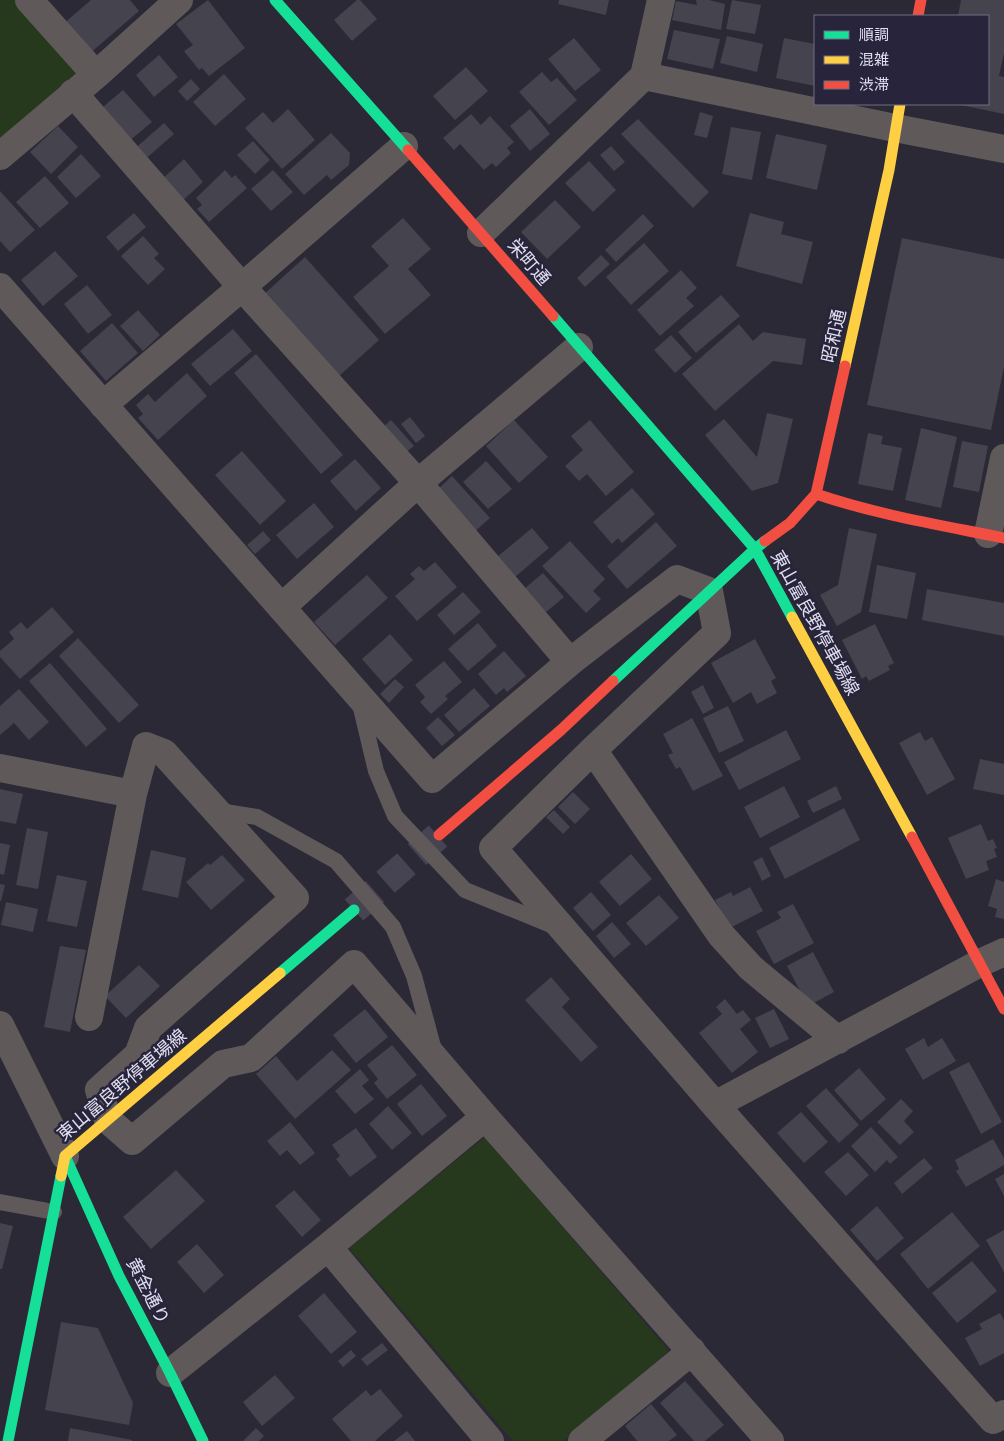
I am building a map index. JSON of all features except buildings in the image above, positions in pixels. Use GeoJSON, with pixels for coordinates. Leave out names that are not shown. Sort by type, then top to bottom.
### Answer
{"type":"FeatureCollection","features":[{"type":"Feature","properties":{"kind":"street"},"geometry":{"type":"LineString","coordinates":[[29,0],[96,75]]}},
{"type":"Feature","properties":{"kind":"street"},"geometry":{"type":"LineString","coordinates":[[0,156],[96,75],[179,0]]}},
{"type":"Feature","properties":{"kind":"street","name":"栄町通"},"geometry":{"type":"LineString","coordinates":[[275,0],[481,233],[755,550]]}},
{"type":"Feature","properties":{"kind":"street"},"geometry":{"type":"LineString","coordinates":[[481,233],[644,76],[661,0]]}},
{"type":"Feature","properties":{"kind":"street"},"geometry":{"type":"LineString","coordinates":[[918,15],[921,0]]}},
{"type":"Feature","properties":{"kind":"street"},"geometry":{"type":"LineString","coordinates":[[644,76],[814,103]]}},
{"type":"Feature","properties":{"kind":"street"},"geometry":{"type":"LineString","coordinates":[[73,93],[242,287],[418,483],[570,662]]}},
{"type":"Feature","properties":{"kind":"street"},"geometry":{"type":"LineString","coordinates":[[828,105],[898,116],[1004,149]]}},
{"type":"Feature","properties":{"kind":"street","name":"昭和通"},"geometry":{"type":"LineString","coordinates":[[755,550],[790,523],[816,494],[889,170],[898,116]]}},
{"type":"Feature","properties":{"kind":"street"},"geometry":{"type":"LineString","coordinates":[[103,405],[404,146]]}},
{"type":"Feature","properties":{"kind":"street"},"geometry":{"type":"LineString","coordinates":[[0,287],[432,779],[570,662],[677,579],[709,591],[717,633],[493,848],[562,930],[993,1420],[1004,1414]]}},
{"type":"Feature","properties":{"kind":"street"},"geometry":{"type":"LineString","coordinates":[[282,607],[418,483],[579,347]]}},
{"type":"Feature","properties":{"kind":"street"},"geometry":{"type":"LineString","coordinates":[[816,494],[887,515],[996,536],[1004,458]]}},
{"type":"Feature","properties":{"kind":"street","name":"東山富良野停車場線"},"geometry":{"type":"LineString","coordinates":[[439,835],[562,730],[755,550],[992,957],[1004,1009]]}},
{"type":"Feature","properties":{"kind":"street"},"geometry":{"type":"LineString","coordinates":[[89,1017],[133,794],[146,746],[164,753],[219,811],[295,898],[148,1028],[138,1055],[99,1090],[108,1120],[132,1141],[223,1064],[251,1058],[354,964],[437,1062],[770,1441]]}},
{"type":"Feature","properties":{"kind":"street"},"geometry":{"type":"LineString","coordinates":[[593,750],[721,935],[751,968],[838,1040]]}},
{"type":"Feature","properties":{"kind":"street"},"geometry":{"type":"LineString","coordinates":[[0,768],[133,794]]}},
{"type":"Feature","properties":{"kind":"street","name":"東山富良野停車場線"},"geometry":{"type":"LineString","coordinates":[[6,1434],[65,1156],[354,910]]}},
{"type":"Feature","properties":{"kind":"street"},"geometry":{"type":"LineString","coordinates":[[715,1105],[992,957]]}},
{"type":"Feature","properties":{"kind":"street"},"geometry":{"type":"LineString","coordinates":[[0,1025],[65,1156]]}},
{"type":"Feature","properties":{"kind":"street"},"geometry":{"type":"LineString","coordinates":[[170,1373],[328,1247],[485,1117]]}},
{"type":"Feature","properties":{"kind":"street","name":"黄金通り"},"geometry":{"type":"LineString","coordinates":[[65,1156],[119,1276],[203,1441]]}},
{"type":"Feature","properties":{"kind":"street"},"geometry":{"type":"LineString","coordinates":[[328,1247],[490,1441]]}},
{"type":"Feature","properties":{"kind":"street"},"geometry":{"type":"LineString","coordinates":[[582,1441],[692,1351]]}},
{"type":"Feature","properties":{"kind":"lane"},"geometry":{"type":"LineString","coordinates":[[358,694],[376,772],[395,816],[465,890],[562,930]]}},
{"type":"Feature","properties":{"kind":"lane"},"geometry":{"type":"LineString","coordinates":[[219,811],[257,817],[336,861],[394,927],[414,976],[437,1062]]}},
{"type":"Feature","properties":{"kind":"lane"},"geometry":{"type":"LineString","coordinates":[[0,1202],[54,1212]]}},
{"type":"Feature","properties":{"kind":"green space"},"geometry":{"type":"Polygon","coordinates":[[[0,0],[15,0],[79,73],[0,139],[0,0]]]}},
{"type":"Feature","properties":{"kind":"green space"},"geometry":{"type":"Polygon","coordinates":[[[485,1137],[669,1351],[563,1441],[513,1441],[349,1248],[485,1137]]]}},
{"type":"Feature","properties":{"kind":"tunnel"},"geometry":{"type":"LineString","coordinates":[[354,910],[439,835]]}},
{"type":"Feature","properties":{"kind":"traffic: fast"},"geometry":{"type":"LineString","coordinates":[[275,0],[408,150]]}},
{"type":"Feature","properties":{"kind":"traffic: fast"},"geometry":{"type":"LineString","coordinates":[[553,316],[755,549],[765,541]]}},
{"type":"Feature","properties":{"kind":"traffic: fast"},"geometry":{"type":"LineString","coordinates":[[613,681],[755,549],[792,617]]}},
{"type":"Feature","properties":{"kind":"traffic: fast"},"geometry":{"type":"LineString","coordinates":[[280,973],[354,910]]}},
{"type":"Feature","properties":{"kind":"traffic: fast"},"geometry":{"type":"LineString","coordinates":[[65,1156],[119,1276],[203,1441]]}},
{"type":"Feature","properties":{"kind":"traffic: fast"},"geometry":{"type":"LineString","coordinates":[[8,1441],[61,1176]]}},
{"type":"Feature","properties":{"kind":"traffic: slow"},"geometry":{"type":"LineString","coordinates":[[845,366],[889,170],[900,105]]}},
{"type":"Feature","properties":{"kind":"traffic: slow"},"geometry":{"type":"LineString","coordinates":[[792,617],[912,837]]}},
{"type":"Feature","properties":{"kind":"traffic: slow"},"geometry":{"type":"LineString","coordinates":[[61,1176],[65,1156],[280,973]]}},
{"type":"Feature","properties":{"kind":"traffic: jam"},"geometry":{"type":"LineString","coordinates":[[918,15],[921,0]]}},
{"type":"Feature","properties":{"kind":"traffic: jam"},"geometry":{"type":"LineString","coordinates":[[408,150],[553,316]]}},
{"type":"Feature","properties":{"kind":"traffic: jam"},"geometry":{"type":"LineString","coordinates":[[765,541],[790,523],[816,494],[845,366]]}},
{"type":"Feature","properties":{"kind":"traffic: jam"},"geometry":{"type":"LineString","coordinates":[[816,494],[886,514],[1004,538]]}},
{"type":"Feature","properties":{"kind":"traffic: jam"},"geometry":{"type":"LineString","coordinates":[[439,835],[561,730],[613,681]]}},
{"type":"Feature","properties":{"kind":"traffic: jam"},"geometry":{"type":"LineString","coordinates":[[912,837],[1004,1009]]}}]}
